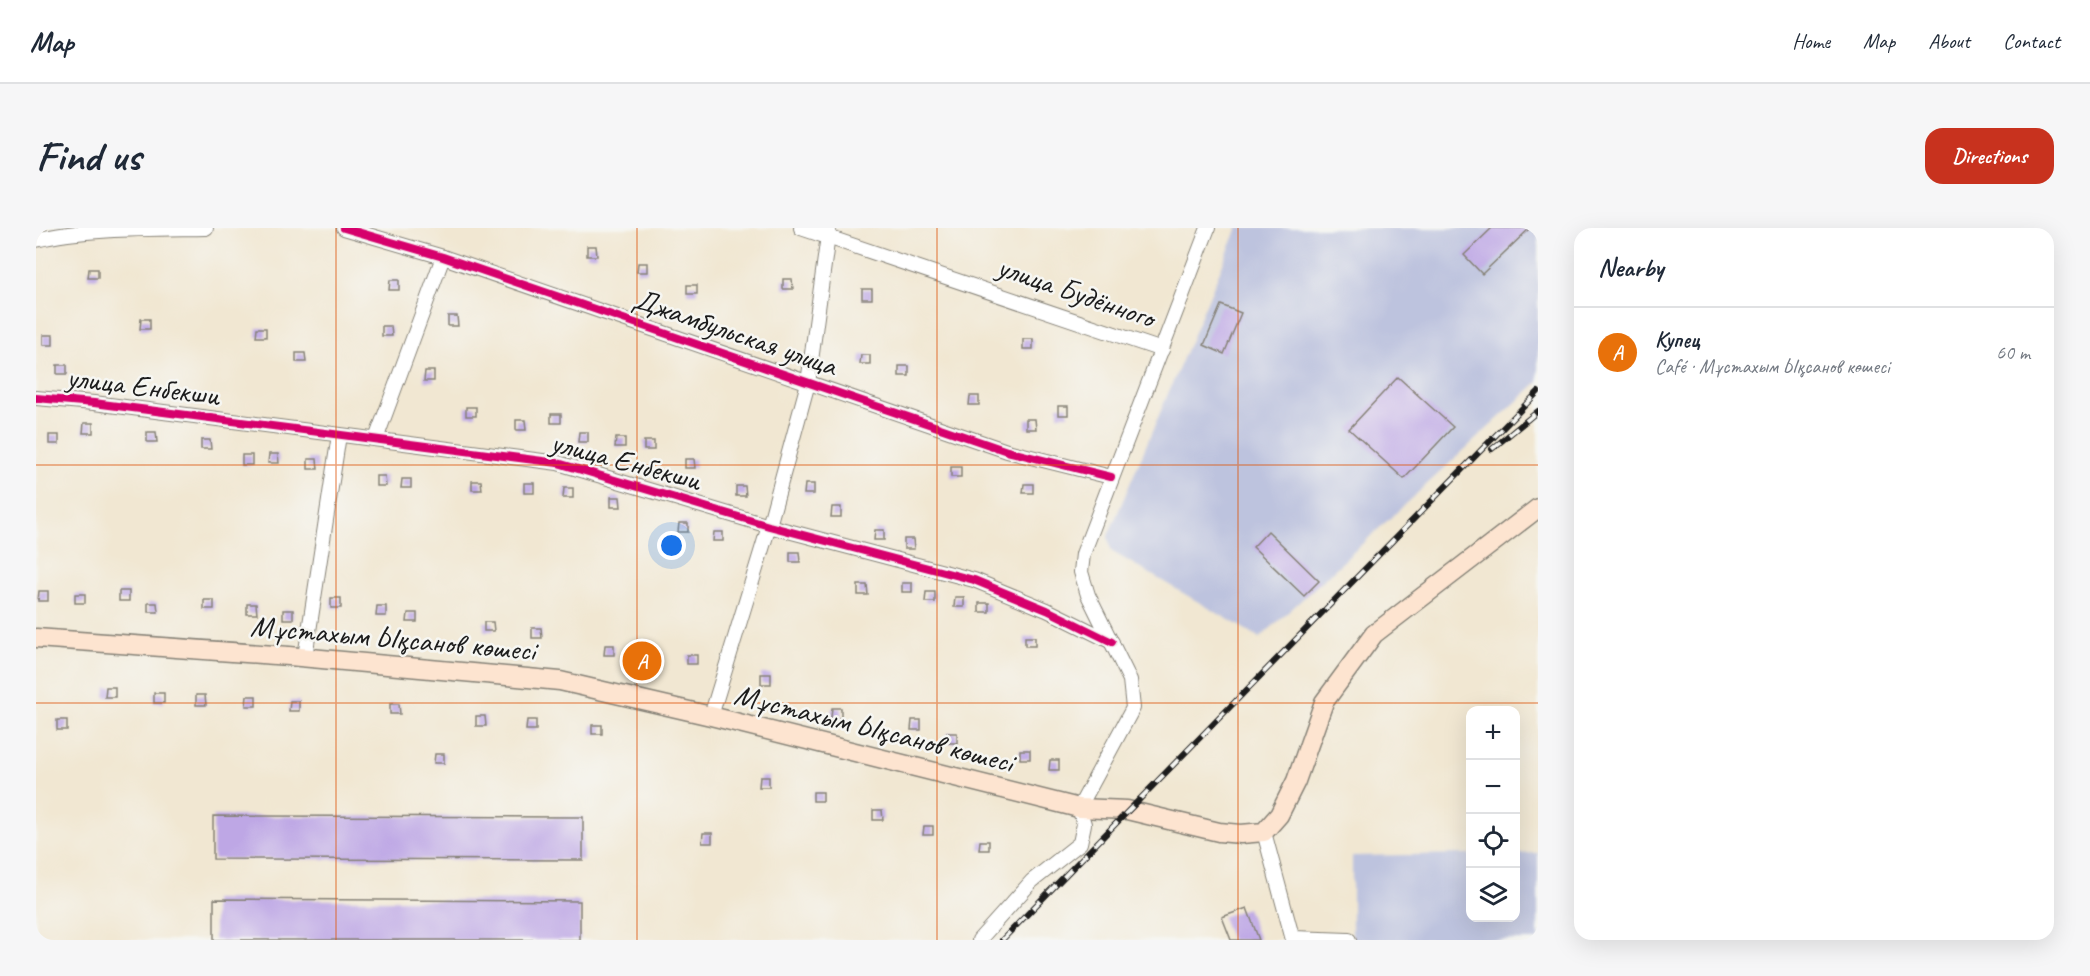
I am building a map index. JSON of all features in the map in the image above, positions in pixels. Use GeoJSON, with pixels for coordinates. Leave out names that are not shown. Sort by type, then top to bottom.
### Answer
{"type":"FeatureCollection","features":[{"type":"Feature","properties":{"kind":"main road"},"geometry":{"type":"LineString","coordinates":[[1264,832],[1280,815],[1296,781],[1324,702],[1374,633],[1538,508]]}},
{"type":"Feature","properties":{"kind":"main road","name":"Мұстахым Ықсанов көшесі"},"geometry":{"type":"LineString","coordinates":[[36,638],[305,657],[560,681],[711,716],[1079,808],[1127,810],[1219,832],[1241,834],[1264,832]]}},
{"type":"Feature","properties":{"kind":"street"},"geometry":{"type":"LineString","coordinates":[[36,240],[48,236],[93,230],[206,228]]}},
{"type":"Feature","properties":{"kind":"street","name":"Джамбульская улица"},"geometry":{"type":"LineString","coordinates":[[344,228],[443,257],[1007,451],[1111,477]]}},
{"type":"Feature","properties":{"kind":"street","name":"улица Будённого"},"geometry":{"type":"LineString","coordinates":[[801,228],[828,232],[1162,350]]}},
{"type":"Feature","properties":{"kind":"street"},"geometry":{"type":"LineString","coordinates":[[979,940],[1032,881],[1080,843],[1084,824],[1079,808],[1133,708],[1130,680],[1088,595],[1081,572],[1083,554],[1208,228]]}},
{"type":"Feature","properties":{"kind":"street"},"geometry":{"type":"LineString","coordinates":[[711,716],[769,526],[808,383],[828,232]]}},
{"type":"Feature","properties":{"kind":"street"},"geometry":{"type":"LineString","coordinates":[[376,439],[443,257]]}},
{"type":"Feature","properties":{"kind":"street","name":"улица Енбекши"},"geometry":{"type":"LineString","coordinates":[[36,398],[94,403],[558,463],[769,526],[974,580],[1047,610],[1112,642]]}},
{"type":"Feature","properties":{"kind":"street"},"geometry":{"type":"LineString","coordinates":[[305,657],[339,435]]}},
{"type":"Feature","properties":{"kind":"street"},"geometry":{"type":"LineString","coordinates":[[1264,832],[1293,939],[1349,940]]}},
{"type":"Feature","properties":{"kind":"shaded area"},"geometry":{"type":"Polygon","coordinates":[[[1238,228],[1538,228],[1538,382],[1260,638],[1111,551],[1108,536],[1238,228]]]}},
{"type":"Feature","properties":{"kind":"shaded area"},"geometry":{"type":"Polygon","coordinates":[[[1538,853],[1538,940],[1352,940],[1352,856],[1466,854],[1466,922],[1520,922],[1520,854],[1538,853]]]}},
{"type":"Feature","properties":{"kind":"building"},"geometry":{"type":"Polygon","coordinates":[[[1492,228],[1530,228],[1482,274],[1464,255],[1492,228]]]}},
{"type":"Feature","properties":{"kind":"building"},"geometry":{"type":"Polygon","coordinates":[[[587,246],[596,246],[597,256],[587,256],[587,246]]]}},
{"type":"Feature","properties":{"kind":"building"},"geometry":{"type":"Polygon","coordinates":[[[638,263],[647,263],[647,272],[637,272],[638,263]]]}},
{"type":"Feature","properties":{"kind":"building"},"geometry":{"type":"Polygon","coordinates":[[[89,269],[98,269],[98,278],[88,278],[89,269]]]}},
{"type":"Feature","properties":{"kind":"building"},"geometry":{"type":"Polygon","coordinates":[[[783,279],[792,279],[793,289],[783,289],[783,279]]]}},
{"type":"Feature","properties":{"kind":"building"},"geometry":{"type":"Polygon","coordinates":[[[390,280],[399,280],[399,290],[389,290],[390,280]]]}},
{"type":"Feature","properties":{"kind":"building"},"geometry":{"type":"Polygon","coordinates":[[[687,285],[697,285],[697,294],[687,294],[687,285]]]}},
{"type":"Feature","properties":{"kind":"building"},"geometry":{"type":"Polygon","coordinates":[[[862,289],[872,289],[872,299],[862,299],[862,289]]]}},
{"type":"Feature","properties":{"kind":"building"},"geometry":{"type":"Polygon","coordinates":[[[1221,305],[1241,313],[1224,354],[1204,345],[1221,305]]]}},
{"type":"Feature","properties":{"kind":"building"},"geometry":{"type":"Polygon","coordinates":[[[448,316],[457,316],[458,326],[448,326],[448,316]]]}},
{"type":"Feature","properties":{"kind":"building"},"geometry":{"type":"Polygon","coordinates":[[[141,319],[150,319],[150,329],[140,329],[141,319]]]}},
{"type":"Feature","properties":{"kind":"building"},"geometry":{"type":"Polygon","coordinates":[[[382,326],[391,326],[392,336],[382,336],[382,326]]]}},
{"type":"Feature","properties":{"kind":"building"},"geometry":{"type":"Polygon","coordinates":[[[257,328],[266,328],[266,337],[256,337],[257,328]]]}},
{"type":"Feature","properties":{"kind":"building"},"geometry":{"type":"Polygon","coordinates":[[[43,335],[53,335],[53,345],[43,345],[43,335]]]}},
{"type":"Feature","properties":{"kind":"building"},"geometry":{"type":"Polygon","coordinates":[[[1023,339],[1033,339],[1033,349],[1023,349],[1023,339]]]}},
{"type":"Feature","properties":{"kind":"building"},"geometry":{"type":"Polygon","coordinates":[[[296,353],[305,353],[306,362],[296,362],[296,353]]]}},
{"type":"Feature","properties":{"kind":"building"},"geometry":{"type":"Polygon","coordinates":[[[861,355],[870,355],[870,364],[860,364],[861,355]]]}},
{"type":"Feature","properties":{"kind":"building"},"geometry":{"type":"Polygon","coordinates":[[[57,365],[67,365],[67,374],[57,374],[57,365]]]}},
{"type":"Feature","properties":{"kind":"building"},"geometry":{"type":"Polygon","coordinates":[[[899,366],[909,366],[909,376],[899,376],[899,366]]]}},
{"type":"Feature","properties":{"kind":"building"},"geometry":{"type":"Polygon","coordinates":[[[425,371],[434,371],[434,381],[424,381],[425,371]]]}},
{"type":"Feature","properties":{"kind":"building"},"geometry":{"type":"Polygon","coordinates":[[[1398,377],[1453,427],[1404,479],[1349,429],[1398,377]]]}},
{"type":"Feature","properties":{"kind":"building"},"geometry":{"type":"Polygon","coordinates":[[[970,396],[979,396],[979,405],[969,405],[970,396]]]}},
{"type":"Feature","properties":{"kind":"building"},"geometry":{"type":"Polygon","coordinates":[[[1058,406],[1068,406],[1068,415],[1058,415],[1058,406]]]}},
{"type":"Feature","properties":{"kind":"building"},"geometry":{"type":"Polygon","coordinates":[[[466,407],[476,407],[476,416],[466,416],[466,407]]]}},
{"type":"Feature","properties":{"kind":"building"},"geometry":{"type":"Polygon","coordinates":[[[551,414],[561,414],[561,423],[551,423],[551,414]]]}},
{"type":"Feature","properties":{"kind":"building"},"geometry":{"type":"Polygon","coordinates":[[[1026,419],[1035,419],[1036,429],[1026,429],[1026,419]]]}},
{"type":"Feature","properties":{"kind":"building"},"geometry":{"type":"Polygon","coordinates":[[[516,420],[525,420],[526,430],[516,430],[516,420]]]}},
{"type":"Feature","properties":{"kind":"building"},"geometry":{"type":"Polygon","coordinates":[[[84,423],[93,423],[93,433],[83,433],[84,423]]]}},
{"type":"Feature","properties":{"kind":"building"},"geometry":{"type":"Polygon","coordinates":[[[147,432],[156,432],[157,442],[147,442],[147,432]]]}},
{"type":"Feature","properties":{"kind":"building"},"geometry":{"type":"Polygon","coordinates":[[[579,432],[588,432],[588,442],[578,442],[579,432]]]}},
{"type":"Feature","properties":{"kind":"building"},"geometry":{"type":"Polygon","coordinates":[[[49,435],[59,435],[59,444],[49,444],[49,435]]]}},
{"type":"Feature","properties":{"kind":"building"},"geometry":{"type":"Polygon","coordinates":[[[616,438],[625,438],[625,447],[615,447],[616,438]]]}},
{"type":"Feature","properties":{"kind":"building"},"geometry":{"type":"Polygon","coordinates":[[[201,440],[210,440],[211,449],[201,449],[201,440]]]}},
{"type":"Feature","properties":{"kind":"building"},"geometry":{"type":"Polygon","coordinates":[[[644,441],[654,441],[654,450],[644,450],[644,441]]]}},
{"type":"Feature","properties":{"kind":"building"},"geometry":{"type":"Polygon","coordinates":[[[269,454],[278,454],[279,463],[268,463],[269,454]]]}},
{"type":"Feature","properties":{"kind":"building"},"geometry":{"type":"Polygon","coordinates":[[[242,455],[252,455],[252,465],[242,465],[242,455]]]}},
{"type":"Feature","properties":{"kind":"building"},"geometry":{"type":"Polygon","coordinates":[[[308,459],[317,459],[318,469],[308,469],[308,459]]]}},
{"type":"Feature","properties":{"kind":"building"},"geometry":{"type":"Polygon","coordinates":[[[685,459],[694,459],[695,468],[685,468],[685,459]]]}},
{"type":"Feature","properties":{"kind":"building"},"geometry":{"type":"Polygon","coordinates":[[[951,467],[961,467],[961,477],[951,477],[951,467]]]}},
{"type":"Feature","properties":{"kind":"building"},"geometry":{"type":"Polygon","coordinates":[[[376,476],[385,476],[386,486],[376,486],[376,476]]]}},
{"type":"Feature","properties":{"kind":"building"},"geometry":{"type":"Polygon","coordinates":[[[402,479],[411,479],[411,488],[401,488],[402,479]]]}},
{"type":"Feature","properties":{"kind":"building"},"geometry":{"type":"Polygon","coordinates":[[[472,481],[481,481],[482,490],[472,490],[472,481]]]}},
{"type":"Feature","properties":{"kind":"building"},"geometry":{"type":"Polygon","coordinates":[[[524,483],[534,483],[534,493],[524,493],[524,483]]]}},
{"type":"Feature","properties":{"kind":"building"},"geometry":{"type":"Polygon","coordinates":[[[805,484],[814,484],[814,494],[804,494],[805,484]]]}},
{"type":"Feature","properties":{"kind":"building"},"geometry":{"type":"Polygon","coordinates":[[[1024,484],[1033,484],[1033,493],[1023,493],[1024,484]]]}},
{"type":"Feature","properties":{"kind":"building"},"geometry":{"type":"Polygon","coordinates":[[[736,486],[745,486],[746,496],[736,496],[736,486]]]}},
{"type":"Feature","properties":{"kind":"building"},"geometry":{"type":"Polygon","coordinates":[[[564,488],[573,488],[573,498],[563,498],[564,488]]]}},
{"type":"Feature","properties":{"kind":"building"},"geometry":{"type":"Polygon","coordinates":[[[611,497],[620,497],[621,507],[611,507],[611,497]]]}},
{"type":"Feature","properties":{"kind":"building"},"geometry":{"type":"Polygon","coordinates":[[[832,507],[841,507],[841,517],[831,517],[832,507]]]}},
{"type":"Feature","properties":{"kind":"building"},"geometry":{"type":"Polygon","coordinates":[[[679,523],[688,523],[688,532],[678,532],[679,523]]]}},
{"type":"Feature","properties":{"kind":"building"},"geometry":{"type":"Polygon","coordinates":[[[875,530],[884,530],[884,540],[874,540],[875,530]]]}},
{"type":"Feature","properties":{"kind":"building"},"geometry":{"type":"Polygon","coordinates":[[[1268,531],[1319,581],[1304,596],[1253,547],[1268,531]]]}},
{"type":"Feature","properties":{"kind":"building"},"geometry":{"type":"Polygon","coordinates":[[[714,532],[723,532],[723,541],[713,541],[714,532]]]}},
{"type":"Feature","properties":{"kind":"building"},"geometry":{"type":"Polygon","coordinates":[[[904,539],[913,539],[914,549],[904,549],[904,539]]]}},
{"type":"Feature","properties":{"kind":"building"},"geometry":{"type":"Polygon","coordinates":[[[790,552],[799,552],[800,562],[790,562],[790,552]]]}},
{"type":"Feature","properties":{"kind":"building"},"geometry":{"type":"Polygon","coordinates":[[[902,583],[912,583],[912,592],[902,592],[902,583]]]}},
{"type":"Feature","properties":{"kind":"building"},"geometry":{"type":"Polygon","coordinates":[[[858,585],[867,585],[868,595],[858,595],[858,585]]]}},
{"type":"Feature","properties":{"kind":"building"},"geometry":{"type":"Polygon","coordinates":[[[39,591],[48,591],[48,601],[38,601],[39,591]]]}},
{"type":"Feature","properties":{"kind":"building"},"geometry":{"type":"Polygon","coordinates":[[[119,591],[129,591],[129,601],[119,601],[119,591]]]}},
{"type":"Feature","properties":{"kind":"building"},"geometry":{"type":"Polygon","coordinates":[[[926,592],[935,592],[935,602],[925,602],[926,592]]]}},
{"type":"Feature","properties":{"kind":"building"},"geometry":{"type":"Polygon","coordinates":[[[75,594],[85,594],[85,603],[75,603],[75,594]]]}},
{"type":"Feature","properties":{"kind":"building"},"geometry":{"type":"Polygon","coordinates":[[[955,597],[964,597],[964,607],[954,607],[955,597]]]}},
{"type":"Feature","properties":{"kind":"building"},"geometry":{"type":"Polygon","coordinates":[[[331,598],[341,598],[341,608],[331,608],[331,598]]]}},
{"type":"Feature","properties":{"kind":"building"},"geometry":{"type":"Polygon","coordinates":[[[204,600],[214,600],[214,609],[204,609],[204,600]]]}},
{"type":"Feature","properties":{"kind":"building"},"geometry":{"type":"Polygon","coordinates":[[[148,603],[157,603],[158,612],[148,612],[148,603]]]}},
{"type":"Feature","properties":{"kind":"building"},"geometry":{"type":"Polygon","coordinates":[[[979,603],[989,603],[989,612],[979,612],[979,603]]]}},
{"type":"Feature","properties":{"kind":"building"},"geometry":{"type":"Polygon","coordinates":[[[247,604],[256,604],[257,614],[247,614],[247,604]]]}},
{"type":"Feature","properties":{"kind":"building"},"geometry":{"type":"Polygon","coordinates":[[[377,606],[386,606],[386,616],[376,616],[377,606]]]}},
{"type":"Feature","properties":{"kind":"building"},"geometry":{"type":"Polygon","coordinates":[[[283,610],[293,610],[293,619],[283,619],[283,610]]]}},
{"type":"Feature","properties":{"kind":"building"},"geometry":{"type":"Polygon","coordinates":[[[408,613],[417,613],[417,622],[407,622],[408,613]]]}},
{"type":"Feature","properties":{"kind":"building"},"geometry":{"type":"Polygon","coordinates":[[[484,622],[493,622],[494,631],[484,631],[484,622]]]}},
{"type":"Feature","properties":{"kind":"building"},"geometry":{"type":"Polygon","coordinates":[[[532,628],[541,628],[542,638],[532,638],[532,628]]]}},
{"type":"Feature","properties":{"kind":"building"},"geometry":{"type":"Polygon","coordinates":[[[1025,637],[1035,637],[1035,646],[1025,646],[1025,637]]]}},
{"type":"Feature","properties":{"kind":"building"},"geometry":{"type":"Polygon","coordinates":[[[605,645],[614,645],[614,655],[604,655],[605,645]]]}},
{"type":"Feature","properties":{"kind":"building"},"geometry":{"type":"Polygon","coordinates":[[[687,655],[697,655],[697,664],[687,664],[687,655]]]}},
{"type":"Feature","properties":{"kind":"building"},"geometry":{"type":"Polygon","coordinates":[[[761,674],[771,674],[771,684],[761,684],[761,674]]]}},
{"type":"Feature","properties":{"kind":"building"},"geometry":{"type":"Polygon","coordinates":[[[106,687],[115,687],[115,697],[105,697],[106,687]]]}},
{"type":"Feature","properties":{"kind":"building"},"geometry":{"type":"Polygon","coordinates":[[[154,693],[164,693],[164,703],[154,703],[154,693]]]}},
{"type":"Feature","properties":{"kind":"building"},"geometry":{"type":"Polygon","coordinates":[[[196,695],[205,695],[206,705],[196,705],[196,695]]]}},
{"type":"Feature","properties":{"kind":"building"},"geometry":{"type":"Polygon","coordinates":[[[247,696],[256,696],[256,706],[246,706],[247,696]]]}},
{"type":"Feature","properties":{"kind":"building"},"geometry":{"type":"Polygon","coordinates":[[[290,701],[299,701],[299,711],[289,711],[290,701]]]}},
{"type":"Feature","properties":{"kind":"building"},"geometry":{"type":"Polygon","coordinates":[[[390,704],[399,704],[400,714],[390,714],[390,704]]]}},
{"type":"Feature","properties":{"kind":"building"},"geometry":{"type":"Polygon","coordinates":[[[832,708],[841,708],[841,718],[831,718],[832,708]]]}},
{"type":"Feature","properties":{"kind":"building"},"geometry":{"type":"Polygon","coordinates":[[[476,716],[485,716],[486,726],[476,726],[476,716]]]}},
{"type":"Feature","properties":{"kind":"building"},"geometry":{"type":"Polygon","coordinates":[[[57,720],[67,720],[67,730],[57,730],[57,720]]]}},
{"type":"Feature","properties":{"kind":"building"},"geometry":{"type":"Polygon","coordinates":[[[527,720],[536,720],[536,730],[526,730],[527,720]]]}},
{"type":"Feature","properties":{"kind":"building"},"geometry":{"type":"Polygon","coordinates":[[[912,720],[921,720],[921,730],[911,730],[912,720]]]}},
{"type":"Feature","properties":{"kind":"building"},"geometry":{"type":"Polygon","coordinates":[[[592,725],[602,725],[602,734],[592,734],[592,725]]]}},
{"type":"Feature","properties":{"kind":"building"},"geometry":{"type":"Polygon","coordinates":[[[947,733],[957,733],[957,743],[947,743],[947,733]]]}},
{"type":"Feature","properties":{"kind":"building"},"geometry":{"type":"Polygon","coordinates":[[[1020,750],[1030,750],[1030,759],[1020,759],[1020,750]]]}},
{"type":"Feature","properties":{"kind":"building"},"geometry":{"type":"Polygon","coordinates":[[[435,754],[444,754],[444,763],[434,763],[435,754]]]}},
{"type":"Feature","properties":{"kind":"building"},"geometry":{"type":"Polygon","coordinates":[[[1050,760],[1059,760],[1059,770],[1049,770],[1050,760]]]}},
{"type":"Feature","properties":{"kind":"building"},"geometry":{"type":"Polygon","coordinates":[[[760,777],[769,777],[769,787],[759,787],[760,777]]]}},
{"type":"Feature","properties":{"kind":"building"},"geometry":{"type":"Polygon","coordinates":[[[813,792],[823,792],[823,801],[813,801],[813,792]]]}},
{"type":"Feature","properties":{"kind":"building"},"geometry":{"type":"Polygon","coordinates":[[[873,810],[882,810],[883,820],[873,820],[873,810]]]}},
{"type":"Feature","properties":{"kind":"building"},"geometry":{"type":"Polygon","coordinates":[[[213,816],[583,817],[583,860],[213,859],[213,816]]]}},
{"type":"Feature","properties":{"kind":"building"},"geometry":{"type":"Polygon","coordinates":[[[924,826],[933,826],[933,835],[923,835],[924,826]]]}},
{"type":"Feature","properties":{"kind":"building"},"geometry":{"type":"Polygon","coordinates":[[[703,833],[712,833],[712,843],[702,843],[703,833]]]}},
{"type":"Feature","properties":{"kind":"building"},"geometry":{"type":"Polygon","coordinates":[[[980,841],[989,841],[989,850],[979,850],[980,841]]]}},
{"type":"Feature","properties":{"kind":"building"},"geometry":{"type":"Polygon","coordinates":[[[214,899],[580,901],[580,940],[214,940],[214,899]]]}},
{"type":"Feature","properties":{"kind":"building"},"geometry":{"type":"Polygon","coordinates":[[[1247,908],[1259,940],[1231,940],[1222,917],[1247,908]]]}},
{"type":"Feature","properties":{"kind":"railway"},"geometry":{"type":"LineString","coordinates":[[1002,940],[1538,392]]}},
{"type":"Feature","properties":{"kind":"railway"},"geometry":{"type":"LineString","coordinates":[[1492,449],[1538,411]]}},
{"type":"Feature","properties":{"kind":"cycle path"},"geometry":{"type":"LineString","coordinates":[[344,228],[443,257],[1007,451],[1111,477]]}},
{"type":"Feature","properties":{"kind":"cycle path"},"geometry":{"type":"LineString","coordinates":[[36,398],[94,403],[558,463],[769,526],[974,580],[1047,610],[1112,642]]}},
{"type":"Feature","properties":{"kind":"place","name":"Купец"},"geometry":{"type":"Point","coordinates":[642,661]}}]}
